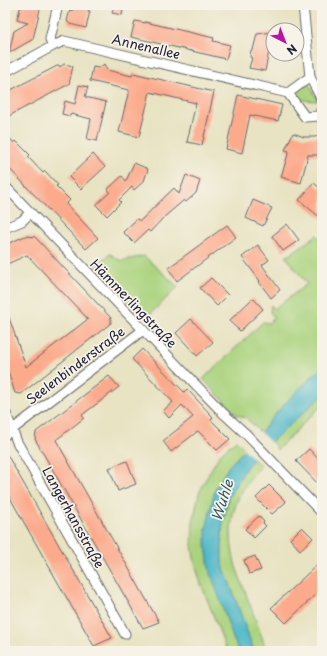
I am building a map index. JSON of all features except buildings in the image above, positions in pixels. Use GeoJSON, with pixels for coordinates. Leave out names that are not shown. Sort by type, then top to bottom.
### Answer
{"type":"FeatureCollection","features":[{"type":"Feature","properties":{"kind":"street"},"geometry":{"type":"LineString","coordinates":[[53,46],[50,39],[58,5]]}},
{"type":"Feature","properties":{"kind":"street"},"geometry":{"type":"LineString","coordinates":[[303,5],[310,77],[322,100]]}},
{"type":"Feature","properties":{"kind":"street","name":"Annenallee"},"geometry":{"type":"LineString","coordinates":[[5,72],[64,41],[288,92]]}},
{"type":"Feature","properties":{"kind":"street"},"geometry":{"type":"LineString","coordinates":[[310,77],[288,92],[305,117],[319,116],[322,108]]}},
{"type":"Feature","properties":{"kind":"street","name":"Hämmerlingstraße"},"geometry":{"type":"LineString","coordinates":[[5,186],[223,413],[247,435],[322,513]]}},
{"type":"Feature","properties":{"kind":"street"},"geometry":{"type":"LineString","coordinates":[[5,228],[22,221],[30,213]]}},
{"type":"Feature","properties":{"kind":"street","name":"Seelenbinderstraße"},"geometry":{"type":"LineString","coordinates":[[8,433],[143,330]]}},
{"type":"Feature","properties":{"kind":"street","name":"Langerhansstraße"},"geometry":{"type":"LineString","coordinates":[[5,411],[8,433],[17,442],[125,634]]}},
{"type":"Feature","properties":{"kind":"green space"},"geometry":{"type":"Polygon","coordinates":[[[308,83],[318,101],[299,100],[295,93],[308,83]]]}},
{"type":"Feature","properties":{"kind":"green space"},"geometry":{"type":"Polygon","coordinates":[[[317,235],[322,242],[322,367],[290,399],[261,433],[246,418],[237,415],[203,379],[263,322],[269,323],[274,318],[270,312],[271,305],[274,309],[307,284],[286,257],[317,235]]]}},
{"type":"Feature","properties":{"kind":"green space"},"geometry":{"type":"Polygon","coordinates":[[[110,254],[121,261],[144,256],[178,287],[145,319],[95,267],[110,254]]]}},
{"type":"Feature","properties":{"kind":"green space"},"geometry":{"type":"Polygon","coordinates":[[[322,396],[322,405],[277,450],[272,441],[322,396]]]}},
{"type":"Feature","properties":{"kind":"green space"},"geometry":{"type":"Polygon","coordinates":[[[236,440],[245,449],[229,466],[215,490],[210,514],[233,638],[239,651],[227,651],[200,581],[195,563],[192,546],[193,522],[199,493],[208,475],[220,454],[236,440]]]}},
{"type":"Feature","properties":{"kind":"green space"},"geometry":{"type":"Polygon","coordinates":[[[254,459],[261,466],[251,477],[237,501],[231,525],[231,539],[236,567],[267,651],[254,651],[222,562],[222,529],[228,498],[247,466],[254,459]]]}},
{"type":"Feature","properties":{"kind":"water","name":"Wuhle"},"geometry":{"type":"Polygon","coordinates":[[[322,367],[322,396],[272,441],[247,466],[228,498],[222,529],[222,562],[254,651],[239,651],[233,638],[209,568],[206,547],[206,529],[215,490],[229,466],[261,433],[290,398],[322,367]]]}},
{"type":"Feature","properties":{"kind":"pier"},"geometry":{"type":"Polygon","coordinates":[[[259,431],[272,444],[255,460],[243,448],[259,431]]]}}]}
